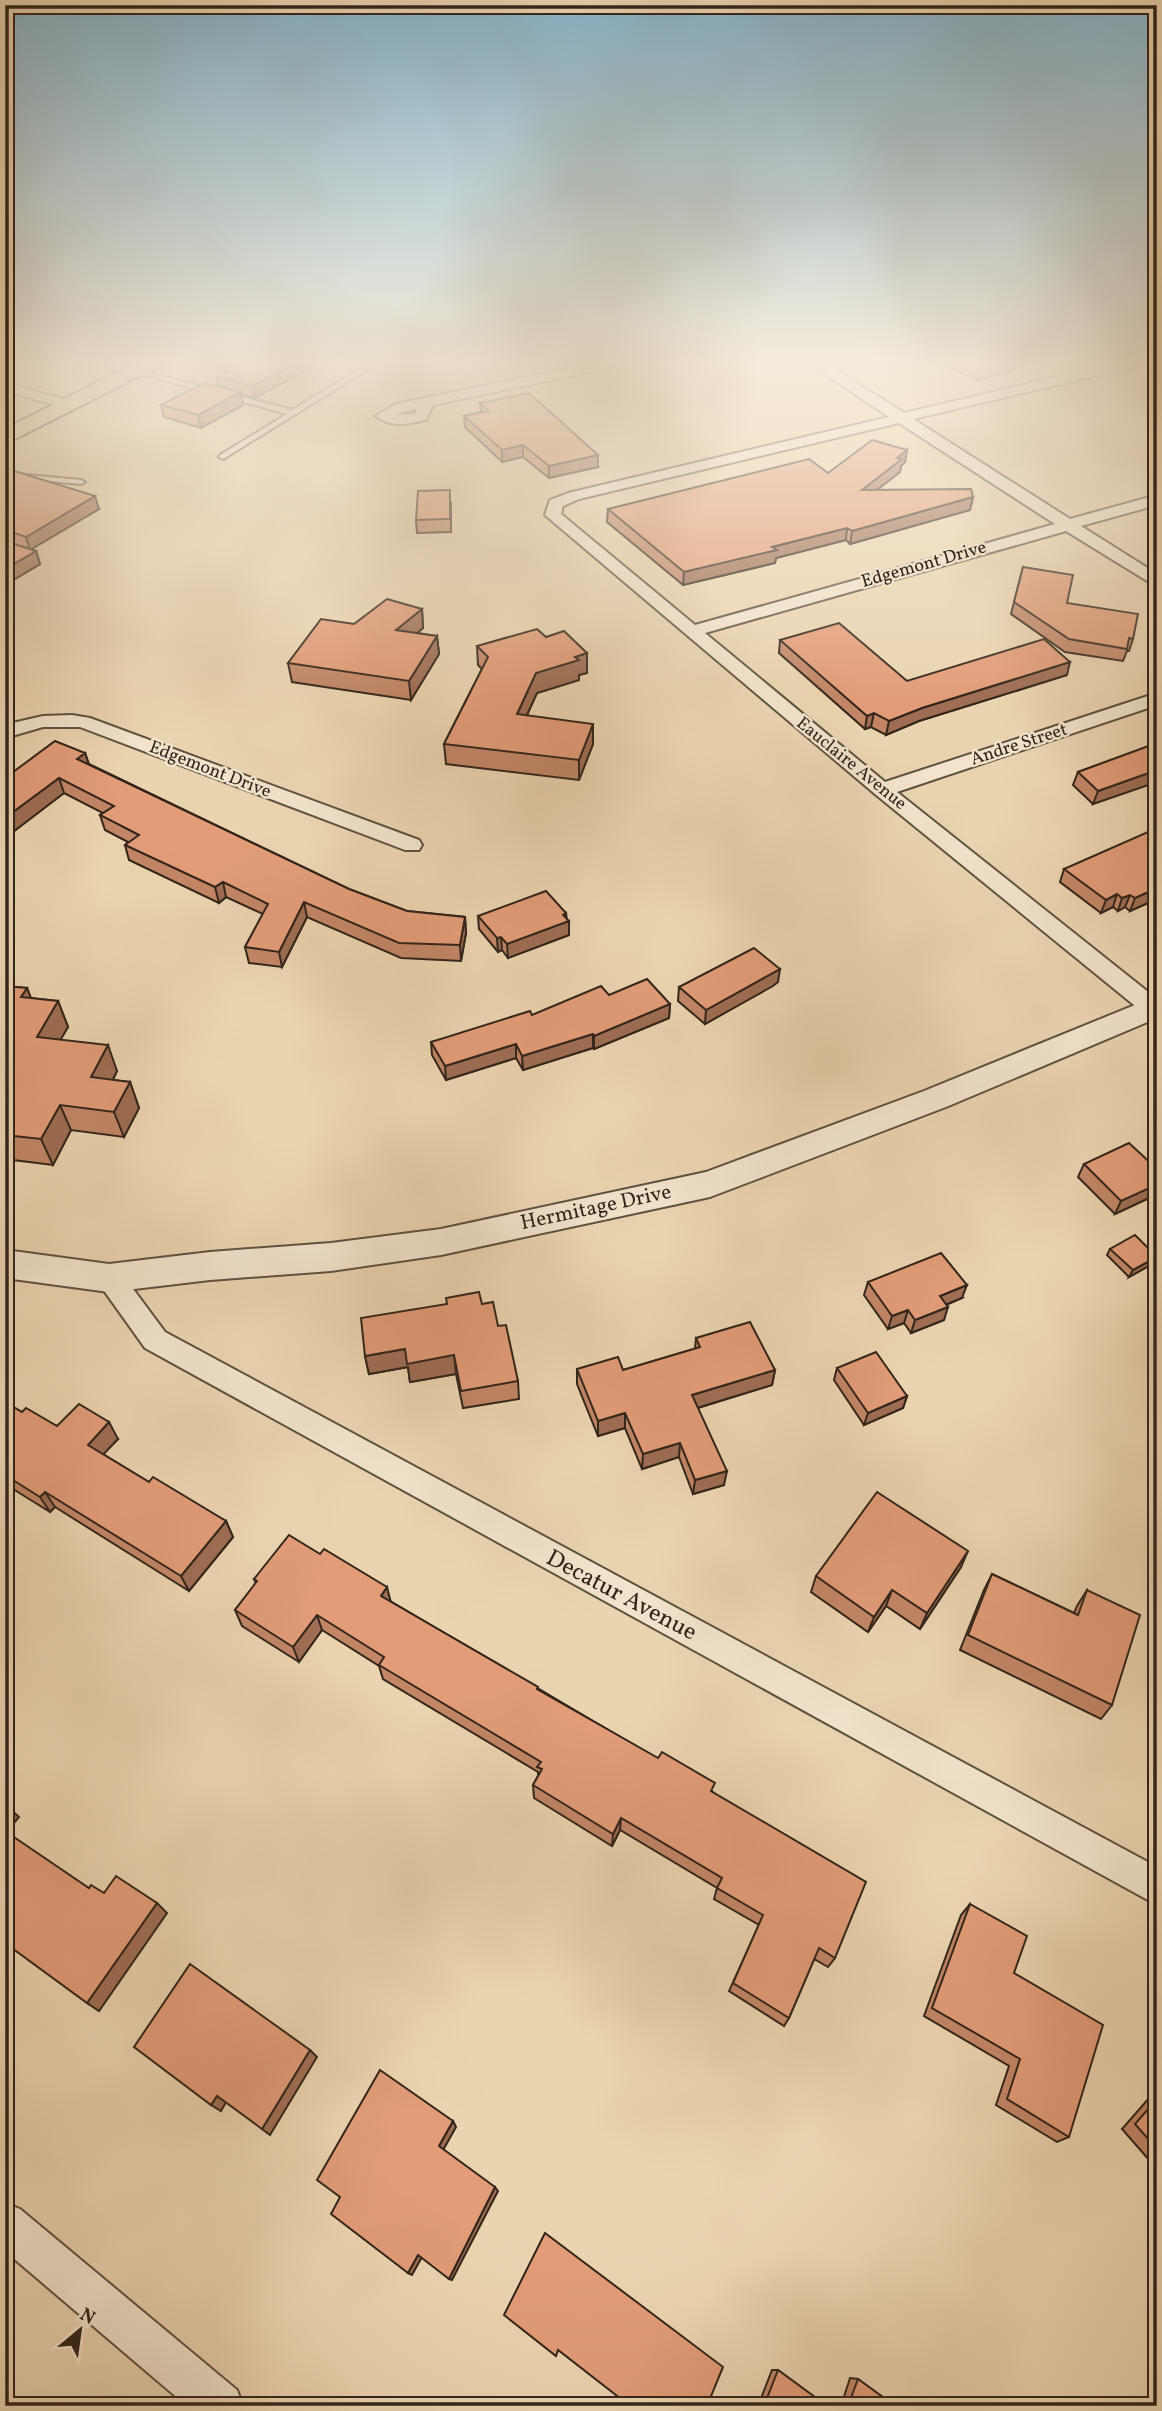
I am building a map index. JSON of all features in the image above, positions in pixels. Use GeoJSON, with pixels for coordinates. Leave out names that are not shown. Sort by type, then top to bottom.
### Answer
{"type":"FeatureCollection","features":[{"type":"Feature","properties":{"kind":"street","name":"Eauclaire Avenue"},"geometry":{"type":"LineString","coordinates":[[664,475],[574,496],[556,503],[553,515],[882,790],[1155,1007]]}},
{"type":"Feature","properties":{"kind":"street"},"geometry":{"type":"LineString","coordinates":[[990,475],[1157,582]]}},
{"type":"Feature","properties":{"kind":"street","name":"Edgemont Drive"},"geometry":{"type":"LineString","coordinates":[[692,631],[1157,500]]}},
{"type":"Feature","properties":{"kind":"street","name":"Andre Street"},"geometry":{"type":"LineString","coordinates":[[882,790],[1157,699]]}},
{"type":"Feature","properties":{"kind":"street","name":"Edgemont Drive"},"geometry":{"type":"LineString","coordinates":[[5,732],[25,724],[55,719],[83,722],[412,845]]}},
{"type":"Feature","properties":{"kind":"street","name":"Hermitage Drive"},"geometry":{"type":"LineString","coordinates":[[5,1264],[108,1278],[210,1266],[331,1257],[441,1242],[710,1184],[935,1098],[1155,1007]]}},
{"type":"Feature","properties":{"kind":"street","name":"Decatur Avenue"},"geometry":{"type":"LineString","coordinates":[[108,1278],[155,1340],[1157,1887]]}},
{"type":"Feature","properties":{"kind":"street"},"geometry":{"type":"LineString","coordinates":[[5,2224],[221,2406]]}},
{"type":"Feature","properties":{"kind":"lane"},"geometry":{"type":"LineString","coordinates":[[5,475],[81,482]]}},
{"type":"Feature","properties":{"kind":"building"},"geometry":{"type":"Polygon","coordinates":[[[5,475],[26,475],[95,496],[26,537],[5,530],[5,475]]]}},
{"type":"Feature","properties":{"kind":"building"},"geometry":{"type":"Polygon","coordinates":[[[747,475],[882,475],[862,490],[971,489],[973,497],[852,531],[847,528],[772,547],[777,550],[684,572],[608,509],[747,475]]]}},
{"type":"Feature","properties":{"kind":"building"},"geometry":{"type":"Polygon","coordinates":[[[450,490],[450,519],[416,520],[418,491],[450,490]]]}},
{"type":"Feature","properties":{"kind":"building"},"geometry":{"type":"Polygon","coordinates":[[[5,541],[36,551],[5,569],[5,541]]]}},
{"type":"Feature","properties":{"kind":"building"},"geometry":{"type":"Polygon","coordinates":[[[1023,567],[1073,575],[1067,603],[1138,614],[1133,639],[1129,638],[1127,649],[1069,639],[1014,602],[1023,567]]]}},
{"type":"Feature","properties":{"kind":"building"},"geometry":{"type":"Polygon","coordinates":[[[387,599],[422,609],[396,630],[437,636],[409,681],[288,663],[321,619],[354,624],[387,599]]]}},
{"type":"Feature","properties":{"kind":"building"},"geometry":{"type":"Polygon","coordinates":[[[839,623],[907,681],[1044,639],[1070,662],[922,708],[889,721],[874,713],[867,716],[780,640],[839,623]]]}},
{"type":"Feature","properties":{"kind":"building"},"geometry":{"type":"Polygon","coordinates":[[[537,629],[546,637],[564,631],[587,653],[575,657],[579,660],[536,673],[517,714],[593,724],[579,760],[444,744],[488,657],[477,646],[537,629]]]}},
{"type":"Feature","properties":{"kind":"building"},"geometry":{"type":"Polygon","coordinates":[[[55,741],[85,753],[77,759],[349,889],[407,911],[465,917],[460,945],[399,943],[304,902],[279,952],[245,947],[268,904],[223,882],[215,887],[125,845],[139,835],[100,815],[114,806],[59,778],[5,818],[5,778],[55,741]]]}},
{"type":"Feature","properties":{"kind":"building"},"geometry":{"type":"Polygon","coordinates":[[[1157,743],[1157,770],[1098,791],[1078,772],[1157,743]]]}},
{"type":"Feature","properties":{"kind":"building"},"geometry":{"type":"Polygon","coordinates":[[[1157,828],[1157,888],[1135,898],[1130,895],[1122,898],[1117,894],[1106,900],[1064,869],[1157,828]]]}},
{"type":"Feature","properties":{"kind":"building"},"geometry":{"type":"Polygon","coordinates":[[[546,891],[566,913],[563,915],[569,921],[507,944],[501,937],[497,938],[478,916],[546,891]]]}},
{"type":"Feature","properties":{"kind":"building"},"geometry":{"type":"Polygon","coordinates":[[[754,948],[780,969],[706,1010],[679,987],[754,948]]]}},
{"type":"Feature","properties":{"kind":"building"},"geometry":{"type":"Polygon","coordinates":[[[647,979],[670,1004],[594,1036],[593,1034],[522,1056],[516,1044],[445,1066],[431,1042],[530,1011],[532,1015],[601,986],[609,995],[647,979]]]}},
{"type":"Feature","properties":{"kind":"building"},"geometry":{"type":"Polygon","coordinates":[[[5,986],[27,988],[21,997],[58,1001],[37,1037],[108,1045],[91,1077],[130,1082],[114,1112],[60,1105],[41,1139],[5,1135],[5,986]]]}},
{"type":"Feature","properties":{"kind":"building"},"geometry":{"type":"Polygon","coordinates":[[[1129,1143],[1157,1169],[1157,1177],[1149,1181],[1154,1186],[1121,1201],[1084,1164],[1129,1143]]]}},
{"type":"Feature","properties":{"kind":"building"},"geometry":{"type":"Polygon","coordinates":[[[1135,1235],[1157,1257],[1133,1270],[1110,1249],[1135,1235]]]}},
{"type":"Feature","properties":{"kind":"building"},"geometry":{"type":"Polygon","coordinates":[[[941,1253],[967,1285],[940,1296],[948,1307],[915,1320],[908,1310],[892,1316],[868,1282],[941,1253]]]}},
{"type":"Feature","properties":{"kind":"building"},"geometry":{"type":"Polygon","coordinates":[[[479,1292],[482,1304],[493,1302],[498,1326],[506,1325],[518,1381],[461,1391],[454,1355],[407,1364],[405,1349],[365,1356],[361,1318],[447,1304],[446,1298],[479,1292]]]}},
{"type":"Feature","properties":{"kind":"building"},"geometry":{"type":"Polygon","coordinates":[[[750,1322],[775,1370],[692,1395],[727,1471],[695,1480],[680,1443],[643,1454],[625,1413],[598,1421],[577,1369],[618,1357],[623,1370],[700,1347],[696,1338],[750,1322]]]}},
{"type":"Feature","properties":{"kind":"building"},"geometry":{"type":"Polygon","coordinates":[[[876,1352],[907,1396],[868,1413],[837,1368],[876,1352]]]}},
{"type":"Feature","properties":{"kind":"building"},"geometry":{"type":"Polygon","coordinates":[[[5,1402],[22,1412],[26,1408],[57,1426],[79,1404],[109,1422],[88,1445],[149,1482],[153,1477],[226,1521],[181,1576],[45,1492],[40,1497],[5,1475],[5,1402]]]}},
{"type":"Feature","properties":{"kind":"building"},"geometry":{"type":"Polygon","coordinates":[[[877,1492],[968,1551],[927,1613],[892,1590],[874,1617],[816,1576],[877,1492]]]}},
{"type":"Feature","properties":{"kind":"building"},"geometry":{"type":"Polygon","coordinates":[[[289,1535],[320,1554],[324,1549],[387,1587],[381,1596],[538,1687],[537,1689],[658,1758],[662,1752],[715,1783],[711,1791],[866,1882],[835,1958],[819,1948],[789,2018],[733,1983],[763,1915],[717,1888],[722,1878],[621,1818],[613,1834],[533,1785],[542,1769],[537,1767],[541,1762],[379,1665],[384,1657],[317,1615],[293,1647],[235,1610],[257,1581],[254,1579],[289,1535]]]}},
{"type":"Feature","properties":{"kind":"building"},"geometry":{"type":"Polygon","coordinates":[[[992,1574],[1078,1615],[1087,1590],[1140,1615],[1112,1705],[968,1635],[992,1574]]]}},
{"type":"Feature","properties":{"kind":"building"},"geometry":{"type":"Polygon","coordinates":[[[5,1831],[89,1888],[91,1885],[104,1893],[116,1876],[157,1903],[87,2003],[5,1943],[5,1831]]]}},
{"type":"Feature","properties":{"kind":"building"},"geometry":{"type":"Polygon","coordinates":[[[970,1904],[1027,1936],[1014,1973],[1103,2025],[1069,2137],[1007,2099],[1020,2059],[932,2008],[970,1904]]]}},
{"type":"Feature","properties":{"kind":"building"},"geometry":{"type":"Polygon","coordinates":[[[190,1964],[310,2050],[262,2129],[217,2096],[211,2105],[134,2047],[190,1964]]]}},
{"type":"Feature","properties":{"kind":"building"},"geometry":{"type":"Polygon","coordinates":[[[380,2070],[453,2121],[439,2146],[495,2187],[449,2279],[418,2255],[408,2273],[331,2214],[340,2197],[317,2180],[380,2070]]]}},
{"type":"Feature","properties":{"kind":"building"},"geometry":{"type":"Polygon","coordinates":[[[1157,2099],[1157,2149],[1135,2124],[1157,2099]]]}},
{"type":"Feature","properties":{"kind":"building"},"geometry":{"type":"Polygon","coordinates":[[[545,2233],[723,2367],[707,2406],[630,2406],[558,2350],[556,2356],[504,2315],[545,2233]]]}},
{"type":"Feature","properties":{"kind":"building"},"geometry":{"type":"Polygon","coordinates":[[[778,2370],[827,2406],[764,2406],[778,2370]]]}},
{"type":"Feature","properties":{"kind":"building"},"geometry":{"type":"Polygon","coordinates":[[[858,2379],[895,2406],[848,2406],[858,2379]]]}}]}
